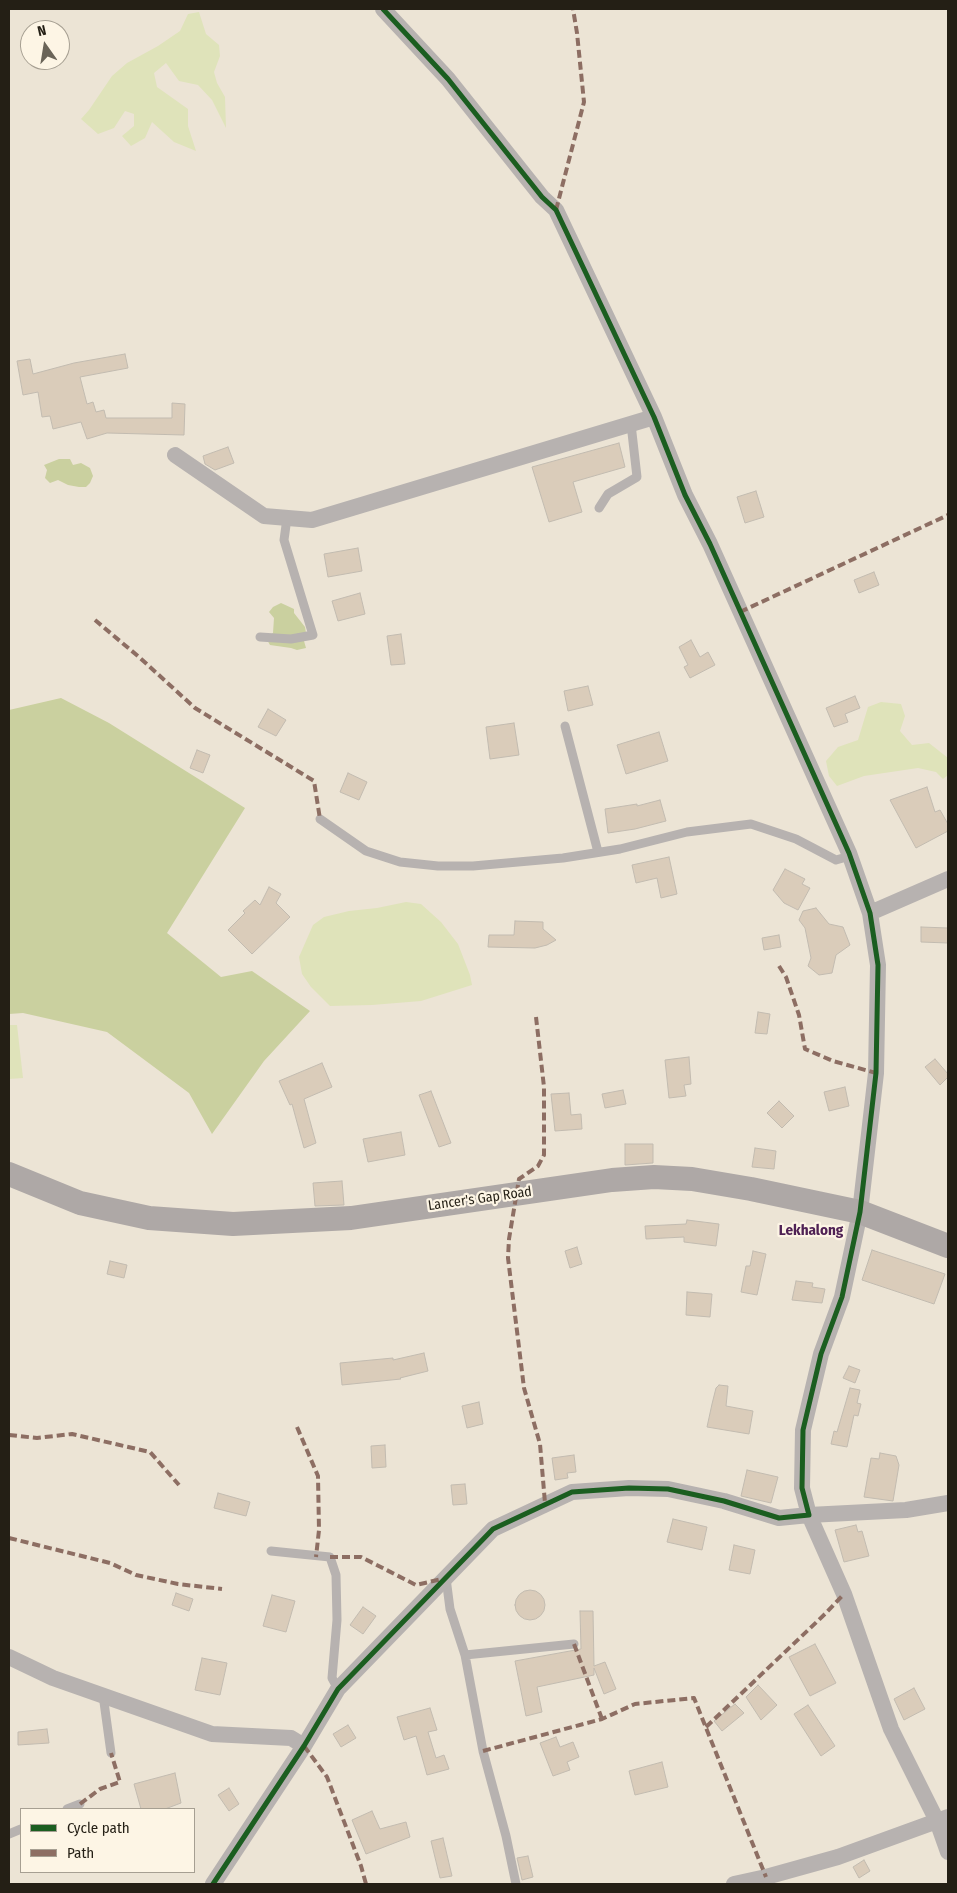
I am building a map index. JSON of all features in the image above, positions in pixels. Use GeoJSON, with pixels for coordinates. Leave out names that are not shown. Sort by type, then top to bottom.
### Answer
{"type":"FeatureCollection","features":[{"type":"Feature","properties":{"kind":"main road","name":"Lancer's Gap Road"},"geometry":{"type":"LineString","coordinates":[[9,1174],[80,1203],[140,1216],[233,1224],[351,1218],[604,1181],[654,1177],[692,1179],[751,1188],[860,1212],[948,1246]]}},
{"type":"Feature","properties":{"kind":"street"},"geometry":{"type":"LineString","coordinates":[[383,9],[448,79],[542,197],[556,210],[654,417],[685,495],[710,544],[850,856],[870,912],[878,965],[876,1073],[860,1212],[842,1297],[821,1354],[803,1430],[802,1488],[809,1514],[844,1594],[891,1729],[942,1819],[948,1852]]}},
{"type":"Feature","properties":{"kind":"street"},"geometry":{"type":"LineString","coordinates":[[176,454],[264,516],[312,520],[654,417]]}},
{"type":"Feature","properties":{"kind":"street"},"geometry":{"type":"LineString","coordinates":[[870,912],[948,879]]}},
{"type":"Feature","properties":{"kind":"street"},"geometry":{"type":"LineString","coordinates":[[213,1884],[304,1746],[338,1689],[493,1529],[572,1492],[650,1487],[724,1501],[779,1518],[809,1514],[906,1510],[948,1503]]}},
{"type":"Feature","properties":{"kind":"street"},"geometry":{"type":"LineString","coordinates":[[9,1657],[53,1678],[212,1734],[291,1738],[304,1746]]}},
{"type":"Feature","properties":{"kind":"street"},"geometry":{"type":"LineString","coordinates":[[734,1884],[767,1881],[942,1819]]}},
{"type":"Feature","properties":{"kind":"lane"},"geometry":{"type":"LineString","coordinates":[[599,508],[608,494],[637,476],[631,424]]}},
{"type":"Feature","properties":{"kind":"lane"},"geometry":{"type":"LineString","coordinates":[[260,637],[291,640],[313,635],[284,540],[287,518]]}},
{"type":"Feature","properties":{"kind":"lane"},"geometry":{"type":"LineString","coordinates":[[565,726],[598,852]]}},
{"type":"Feature","properties":{"kind":"lane"},"geometry":{"type":"LineString","coordinates":[[320,819],[366,851],[400,862],[438,866],[473,866],[563,858],[687,832],[751,824],[796,839],[836,860],[850,856]]}},
{"type":"Feature","properties":{"kind":"lane"},"geometry":{"type":"LineString","coordinates":[[271,1551],[330,1557],[336,1575],[337,1620],[332,1678],[338,1689]]}},
{"type":"Feature","properties":{"kind":"lane"},"geometry":{"type":"LineString","coordinates":[[446,1578],[450,1609],[472,1682],[483,1751],[506,1836],[516,1884]]}},
{"type":"Feature","properties":{"kind":"lane"},"geometry":{"type":"LineString","coordinates":[[465,1655],[574,1644]]}},
{"type":"Feature","properties":{"kind":"lane"},"geometry":{"type":"LineString","coordinates":[[103,1695],[110,1753]]}},
{"type":"Feature","properties":{"kind":"lane"},"geometry":{"type":"LineString","coordinates":[[70,1808],[80,1804]]}},
{"type":"Feature","properties":{"kind":"green space"},"geometry":{"type":"Polygon","coordinates":[[[199,12],[206,34],[219,45],[220,56],[214,72],[217,83],[225,97],[226,128],[212,100],[198,85],[179,81],[166,63],[154,73],[157,87],[188,109],[188,126],[196,151],[174,142],[152,122],[145,138],[131,146],[122,136],[134,126],[134,114],[125,111],[114,128],[98,134],[81,119],[112,76],[127,63],[180,31],[188,14],[199,12]]]}},
{"type":"Feature","properties":{"kind":"green space"},"geometry":{"type":"Polygon","coordinates":[[[59,459],[70,459],[73,465],[81,463],[90,468],[93,476],[90,483],[86,487],[79,487],[68,485],[58,480],[50,483],[45,478],[47,470],[44,465],[59,459]]]}},
{"type":"Feature","properties":{"kind":"green space"},"geometry":{"type":"Polygon","coordinates":[[[281,603],[294,609],[294,613],[305,627],[304,641],[306,648],[297,650],[270,645],[266,638],[273,633],[274,618],[269,612],[273,607],[281,603]]]}},
{"type":"Feature","properties":{"kind":"green space"},"geometry":{"type":"Polygon","coordinates":[[[61,698],[109,723],[245,808],[167,933],[221,977],[252,971],[310,1011],[264,1061],[212,1134],[189,1093],[107,1032],[23,1013],[9,1014],[9,710],[61,698]]]}},
{"type":"Feature","properties":{"kind":"green space"},"geometry":{"type":"Polygon","coordinates":[[[881,702],[901,704],[905,716],[900,731],[912,745],[929,743],[948,758],[948,775],[943,779],[936,772],[918,768],[864,776],[837,786],[829,776],[826,761],[838,747],[858,740],[868,707],[881,702]]]}},
{"type":"Feature","properties":{"kind":"green space"},"geometry":{"type":"Polygon","coordinates":[[[406,902],[421,904],[441,922],[458,944],[472,985],[421,1001],[330,1006],[311,987],[302,974],[299,957],[313,925],[324,917],[406,902]]]}},
{"type":"Feature","properties":{"kind":"green space"},"geometry":{"type":"Polygon","coordinates":[[[9,1025],[17,1025],[23,1078],[9,1079],[9,1025]]]}},
{"type":"Feature","properties":{"kind":"building"},"geometry":{"type":"Polygon","coordinates":[[[125,354],[128,368],[80,377],[87,404],[93,402],[96,412],[104,410],[106,418],[172,418],[172,403],[185,404],[184,435],[107,433],[87,439],[81,422],[53,429],[50,416],[42,417],[38,392],[23,395],[17,361],[30,359],[33,374],[74,363],[125,354]]]}},
{"type":"Feature","properties":{"kind":"building"},"geometry":{"type":"Polygon","coordinates":[[[619,443],[625,467],[573,482],[582,512],[549,522],[532,467],[619,443]]]}},
{"type":"Feature","properties":{"kind":"building"},"geometry":{"type":"Polygon","coordinates":[[[228,447],[234,463],[215,470],[205,464],[203,456],[228,447]]]}},
{"type":"Feature","properties":{"kind":"building"},"geometry":{"type":"Polygon","coordinates":[[[756,491],[764,517],[745,523],[737,497],[756,491]]]}},
{"type":"Feature","properties":{"kind":"building"},"geometry":{"type":"Polygon","coordinates":[[[358,548],[362,571],[328,577],[324,554],[358,548]]]}},
{"type":"Feature","properties":{"kind":"building"},"geometry":{"type":"Polygon","coordinates":[[[874,572],[879,585],[859,593],[854,580],[874,572]]]}},
{"type":"Feature","properties":{"kind":"building"},"geometry":{"type":"Polygon","coordinates":[[[360,593],[365,614],[338,621],[332,601],[360,593]]]}},
{"type":"Feature","properties":{"kind":"building"},"geometry":{"type":"Polygon","coordinates":[[[401,634],[405,664],[391,665],[387,636],[401,634]]]}},
{"type":"Feature","properties":{"kind":"building"},"geometry":{"type":"Polygon","coordinates":[[[691,640],[700,657],[708,652],[715,665],[690,678],[684,667],[688,665],[679,647],[691,640]]]}},
{"type":"Feature","properties":{"kind":"building"},"geometry":{"type":"Polygon","coordinates":[[[588,686],[593,705],[568,711],[564,691],[588,686]]]}},
{"type":"Feature","properties":{"kind":"building"},"geometry":{"type":"Polygon","coordinates":[[[855,696],[860,708],[845,714],[848,722],[834,727],[826,708],[855,696]]]}},
{"type":"Feature","properties":{"kind":"building"},"geometry":{"type":"Polygon","coordinates":[[[268,709],[286,720],[276,736],[258,727],[268,709]]]}},
{"type":"Feature","properties":{"kind":"building"},"geometry":{"type":"Polygon","coordinates":[[[514,723],[519,755],[490,759],[486,727],[514,723]]]}},
{"type":"Feature","properties":{"kind":"building"},"geometry":{"type":"Polygon","coordinates":[[[659,732],[668,761],[626,774],[617,745],[659,732]]]}},
{"type":"Feature","properties":{"kind":"building"},"geometry":{"type":"Polygon","coordinates":[[[197,750],[210,755],[203,773],[190,768],[197,750]]]}},
{"type":"Feature","properties":{"kind":"building"},"geometry":{"type":"Polygon","coordinates":[[[348,773],[367,782],[359,800],[340,792],[348,773]]]}},
{"type":"Feature","properties":{"kind":"building"},"geometry":{"type":"Polygon","coordinates":[[[927,787],[935,812],[940,810],[948,824],[948,831],[916,848],[890,800],[927,787]]]}},
{"type":"Feature","properties":{"kind":"building"},"geometry":{"type":"Polygon","coordinates":[[[660,800],[666,821],[635,829],[608,833],[605,809],[637,804],[637,806],[660,800]]]}},
{"type":"Feature","properties":{"kind":"building"},"geometry":{"type":"Polygon","coordinates":[[[669,857],[677,894],[661,898],[657,878],[636,883],[632,865],[669,857]]]}},
{"type":"Feature","properties":{"kind":"building"},"geometry":{"type":"Polygon","coordinates":[[[785,869],[805,879],[802,884],[810,888],[798,910],[784,903],[773,890],[785,869]]]}},
{"type":"Feature","properties":{"kind":"building"},"geometry":{"type":"Polygon","coordinates":[[[269,887],[281,894],[276,903],[290,917],[252,954],[228,930],[245,913],[243,911],[255,900],[260,905],[269,887]]]}},
{"type":"Feature","properties":{"kind":"building"},"geometry":{"type":"Polygon","coordinates":[[[816,908],[829,924],[843,927],[850,945],[836,955],[832,973],[819,975],[808,966],[811,958],[805,928],[799,920],[803,911],[816,908]]]}},
{"type":"Feature","properties":{"kind":"building"},"geometry":{"type":"Polygon","coordinates":[[[515,921],[543,922],[543,929],[556,940],[535,948],[488,947],[489,935],[514,935],[515,921]]]}},
{"type":"Feature","properties":{"kind":"building"},"geometry":{"type":"Polygon","coordinates":[[[921,927],[948,928],[948,943],[921,942],[921,927]]]}},
{"type":"Feature","properties":{"kind":"building"},"geometry":{"type":"Polygon","coordinates":[[[779,935],[781,947],[764,950],[762,938],[779,935]]]}},
{"type":"Feature","properties":{"kind":"building"},"geometry":{"type":"Polygon","coordinates":[[[758,1012],[770,1014],[767,1034],[755,1033],[758,1012]]]}},
{"type":"Feature","properties":{"kind":"building"},"geometry":{"type":"Polygon","coordinates":[[[689,1057],[691,1084],[684,1085],[686,1096],[669,1098],[665,1060],[689,1057]]]}},
{"type":"Feature","properties":{"kind":"building"},"geometry":{"type":"Polygon","coordinates":[[[935,1059],[948,1074],[948,1077],[940,1085],[925,1067],[935,1059]]]}},
{"type":"Feature","properties":{"kind":"building"},"geometry":{"type":"Polygon","coordinates":[[[322,1063],[332,1087],[304,1099],[316,1143],[304,1148],[292,1104],[290,1105],[279,1081],[322,1063]]]}},
{"type":"Feature","properties":{"kind":"building"},"geometry":{"type":"Polygon","coordinates":[[[845,1087],[849,1106],[829,1111],[824,1092],[845,1087]]]}},
{"type":"Feature","properties":{"kind":"building"},"geometry":{"type":"Polygon","coordinates":[[[623,1090],[626,1104],[605,1108],[602,1094],[623,1090]]]}},
{"type":"Feature","properties":{"kind":"building"},"geometry":{"type":"Polygon","coordinates":[[[431,1091],[451,1143],[439,1147],[419,1095],[431,1091]]]}},
{"type":"Feature","properties":{"kind":"building"},"geometry":{"type":"Polygon","coordinates":[[[569,1093],[571,1115],[581,1114],[582,1129],[555,1131],[551,1094],[569,1093]]]}},
{"type":"Feature","properties":{"kind":"building"},"geometry":{"type":"Polygon","coordinates":[[[779,1101],[794,1116],[782,1128],[767,1113],[779,1101]]]}},
{"type":"Feature","properties":{"kind":"building"},"geometry":{"type":"Polygon","coordinates":[[[401,1132],[405,1155],[368,1162],[363,1139],[401,1132]]]}},
{"type":"Feature","properties":{"kind":"building"},"geometry":{"type":"Polygon","coordinates":[[[625,1144],[653,1144],[653,1163],[625,1165],[625,1144]]]}},
{"type":"Feature","properties":{"kind":"building"},"geometry":{"type":"Polygon","coordinates":[[[755,1148],[776,1151],[774,1169],[752,1167],[755,1148]]]}},
{"type":"Feature","properties":{"kind":"building"},"geometry":{"type":"Polygon","coordinates":[[[342,1181],[344,1205],[315,1206],[313,1183],[342,1181]]]}},
{"type":"Feature","properties":{"kind":"building"},"geometry":{"type":"Polygon","coordinates":[[[687,1220],[719,1224],[716,1246],[684,1242],[684,1237],[646,1239],[645,1226],[686,1224],[687,1220]]]}},
{"type":"Feature","properties":{"kind":"building"},"geometry":{"type":"Polygon","coordinates":[[[577,1247],[582,1264],[570,1268],[565,1251],[577,1247]]]}},
{"type":"Feature","properties":{"kind":"building"},"geometry":{"type":"Polygon","coordinates":[[[872,1250],[945,1274],[934,1304],[862,1280],[872,1250]]]}},
{"type":"Feature","properties":{"kind":"building"},"geometry":{"type":"Polygon","coordinates":[[[753,1251],[766,1254],[757,1295],[741,1292],[746,1266],[750,1266],[753,1251]]]}},
{"type":"Feature","properties":{"kind":"building"},"geometry":{"type":"Polygon","coordinates":[[[110,1261],[127,1265],[124,1278],[107,1274],[110,1261]]]}},
{"type":"Feature","properties":{"kind":"building"},"geometry":{"type":"Polygon","coordinates":[[[796,1281],[813,1283],[812,1287],[825,1289],[822,1303],[792,1300],[796,1281]]]}},
{"type":"Feature","properties":{"kind":"building"},"geometry":{"type":"Polygon","coordinates":[[[687,1292],[712,1294],[710,1317],[686,1315],[687,1292]]]}},
{"type":"Feature","properties":{"kind":"building"},"geometry":{"type":"Polygon","coordinates":[[[424,1353],[428,1371],[401,1379],[342,1385],[340,1363],[393,1358],[393,1360],[424,1353]]]}},
{"type":"Feature","properties":{"kind":"building"},"geometry":{"type":"Polygon","coordinates":[[[849,1366],[860,1370],[855,1383],[843,1378],[849,1366]]]}},
{"type":"Feature","properties":{"kind":"building"},"geometry":{"type":"Polygon","coordinates":[[[719,1385],[728,1386],[726,1406],[753,1411],[749,1434],[707,1427],[716,1388],[719,1385]]]}},
{"type":"Feature","properties":{"kind":"building"},"geometry":{"type":"Polygon","coordinates":[[[850,1388],[860,1390],[857,1403],[861,1404],[858,1416],[854,1415],[847,1447],[831,1444],[834,1431],[837,1432],[850,1388]]]}},
{"type":"Feature","properties":{"kind":"building"},"geometry":{"type":"Polygon","coordinates":[[[479,1402],[483,1424],[467,1428],[462,1406],[479,1402]]]}},
{"type":"Feature","properties":{"kind":"building"},"geometry":{"type":"Polygon","coordinates":[[[385,1445],[386,1467],[372,1468],[371,1446],[385,1445]]]}},
{"type":"Feature","properties":{"kind":"building"},"geometry":{"type":"Polygon","coordinates":[[[880,1453],[896,1456],[899,1465],[893,1501],[864,1497],[871,1458],[879,1459],[880,1453]]]}},
{"type":"Feature","properties":{"kind":"building"},"geometry":{"type":"Polygon","coordinates":[[[574,1455],[576,1472],[567,1473],[568,1478],[555,1480],[552,1458],[574,1455]]]}},
{"type":"Feature","properties":{"kind":"building"},"geometry":{"type":"Polygon","coordinates":[[[747,1470],[778,1477],[771,1503],[741,1496],[747,1470]]]}},
{"type":"Feature","properties":{"kind":"building"},"geometry":{"type":"Polygon","coordinates":[[[465,1484],[467,1504],[453,1505],[451,1485],[465,1484]]]}},
{"type":"Feature","properties":{"kind":"building"},"geometry":{"type":"Polygon","coordinates":[[[218,1493],[250,1502],[246,1516],[214,1508],[218,1493]]]}},
{"type":"Feature","properties":{"kind":"building"},"geometry":{"type":"Polygon","coordinates":[[[673,1519],[707,1527],[702,1550],[667,1542],[673,1519]]]}},
{"type":"Feature","properties":{"kind":"building"},"geometry":{"type":"Polygon","coordinates":[[[856,1525],[858,1532],[862,1531],[869,1556],[844,1562],[835,1530],[856,1525]]]}},
{"type":"Feature","properties":{"kind":"building"},"geometry":{"type":"Polygon","coordinates":[[[734,1545],[755,1550],[750,1574],[729,1570],[734,1545]]]}},
{"type":"Feature","properties":{"kind":"building"},"geometry":{"type":"Polygon","coordinates":[[[530,1590],[540,1595],[545,1605],[540,1615],[530,1620],[520,1615],[515,1605],[520,1595],[530,1590]]]}},
{"type":"Feature","properties":{"kind":"building"},"geometry":{"type":"Polygon","coordinates":[[[176,1593],[193,1599],[189,1611],[172,1605],[176,1593]]]}},
{"type":"Feature","properties":{"kind":"building"},"geometry":{"type":"Polygon","coordinates":[[[272,1595],[295,1601],[286,1632],[263,1626],[272,1595]]]}},
{"type":"Feature","properties":{"kind":"building"},"geometry":{"type":"Polygon","coordinates":[[[363,1607],[376,1616],[363,1634],[350,1625],[363,1607]]]}},
{"type":"Feature","properties":{"kind":"building"},"geometry":{"type":"Polygon","coordinates":[[[580,1611],[593,1611],[594,1666],[605,1662],[616,1689],[604,1694],[594,1668],[594,1675],[537,1687],[542,1712],[526,1716],[515,1661],[581,1649],[580,1611]]]}},
{"type":"Feature","properties":{"kind":"building"},"geometry":{"type":"Polygon","coordinates":[[[815,1644],[836,1683],[810,1696],[789,1657],[815,1644]]]}},
{"type":"Feature","properties":{"kind":"building"},"geometry":{"type":"Polygon","coordinates":[[[202,1658],[227,1663],[220,1695],[195,1690],[202,1658]]]}},
{"type":"Feature","properties":{"kind":"building"},"geometry":{"type":"Polygon","coordinates":[[[758,1685],[777,1705],[761,1720],[746,1697],[758,1685]]]}},
{"type":"Feature","properties":{"kind":"building"},"geometry":{"type":"Polygon","coordinates":[[[914,1688],[925,1709],[904,1720],[894,1699],[914,1688]]]}},
{"type":"Feature","properties":{"kind":"building"},"geometry":{"type":"Polygon","coordinates":[[[735,1704],[744,1713],[722,1731],[714,1721],[735,1704]]]}},
{"type":"Feature","properties":{"kind":"building"},"geometry":{"type":"Polygon","coordinates":[[[808,1705],[835,1746],[821,1756],[794,1714],[808,1705]]]}},
{"type":"Feature","properties":{"kind":"building"},"geometry":{"type":"Polygon","coordinates":[[[430,1708],[437,1730],[428,1732],[436,1758],[444,1755],[449,1769],[427,1775],[416,1736],[404,1740],[397,1717],[430,1708]]]}},
{"type":"Feature","properties":{"kind":"building"},"geometry":{"type":"Polygon","coordinates":[[[348,1725],[356,1738],[341,1747],[333,1734],[348,1725]]]}},
{"type":"Feature","properties":{"kind":"building"},"geometry":{"type":"Polygon","coordinates":[[[47,1729],[49,1743],[18,1745],[18,1732],[47,1729]]]}},
{"type":"Feature","properties":{"kind":"building"},"geometry":{"type":"Polygon","coordinates":[[[556,1737],[560,1747],[573,1742],[579,1757],[567,1762],[570,1770],[553,1776],[540,1743],[556,1737]]]}},
{"type":"Feature","properties":{"kind":"building"},"geometry":{"type":"Polygon","coordinates":[[[662,1762],[668,1787],[635,1795],[629,1771],[662,1762]]]}},
{"type":"Feature","properties":{"kind":"building"},"geometry":{"type":"Polygon","coordinates":[[[175,1773],[181,1803],[168,1808],[141,1808],[134,1784],[175,1773]]]}},
{"type":"Feature","properties":{"kind":"building"},"geometry":{"type":"Polygon","coordinates":[[[229,1788],[239,1804],[229,1811],[218,1795],[229,1788]]]}},
{"type":"Feature","properties":{"kind":"building"},"geometry":{"type":"Polygon","coordinates":[[[372,1811],[380,1829],[406,1822],[410,1837],[366,1854],[352,1820],[372,1811]]]}},
{"type":"Feature","properties":{"kind":"building"},"geometry":{"type":"Polygon","coordinates":[[[443,1838],[452,1876],[440,1878],[431,1841],[443,1838]]]}},
{"type":"Feature","properties":{"kind":"building"},"geometry":{"type":"Polygon","coordinates":[[[528,1856],[533,1877],[522,1880],[517,1858],[528,1856]]]}},
{"type":"Feature","properties":{"kind":"building"},"geometry":{"type":"Polygon","coordinates":[[[864,1860],[870,1871],[859,1878],[853,1867],[864,1860]]]}},
{"type":"Feature","properties":{"kind":"marked path"},"geometry":{"type":"LineString","coordinates":[[556,210],[584,102],[573,9]]}},
{"type":"Feature","properties":{"kind":"marked path"},"geometry":{"type":"LineString","coordinates":[[740,612],[948,515]]}},
{"type":"Feature","properties":{"kind":"marked path"},"geometry":{"type":"LineString","coordinates":[[95,620],[195,708],[314,781],[320,819]]}},
{"type":"Feature","properties":{"kind":"marked path"},"geometry":{"type":"LineString","coordinates":[[779,966],[786,977],[799,1015],[805,1049],[833,1061],[876,1073]]}},
{"type":"Feature","properties":{"kind":"marked path"},"geometry":{"type":"LineString","coordinates":[[536,1017],[544,1087],[544,1155],[538,1166],[519,1179],[509,1239],[508,1258],[524,1388],[540,1444],[545,1503]]}},
{"type":"Feature","properties":{"kind":"marked path"},"geometry":{"type":"LineString","coordinates":[[297,1427],[318,1476],[319,1530],[316,1557]]}},
{"type":"Feature","properties":{"kind":"marked path"},"geometry":{"type":"LineString","coordinates":[[9,1435],[37,1438],[72,1434],[150,1452],[179,1485]]}},
{"type":"Feature","properties":{"kind":"marked path"},"geometry":{"type":"LineString","coordinates":[[9,1538],[110,1563],[136,1575],[178,1584],[222,1589]]}},
{"type":"Feature","properties":{"kind":"marked path"},"geometry":{"type":"LineString","coordinates":[[330,1557],[361,1557],[416,1585],[442,1579]]}},
{"type":"Feature","properties":{"kind":"marked path"},"geometry":{"type":"LineString","coordinates":[[706,1727],[844,1594]]}},
{"type":"Feature","properties":{"kind":"marked path"},"geometry":{"type":"LineString","coordinates":[[574,1644],[602,1719]]}},
{"type":"Feature","properties":{"kind":"marked path"},"geometry":{"type":"LineString","coordinates":[[483,1751],[602,1719],[635,1704],[694,1698],[766,1877]]}},
{"type":"Feature","properties":{"kind":"marked path"},"geometry":{"type":"LineString","coordinates":[[304,1746],[327,1777],[366,1884]]}},
{"type":"Feature","properties":{"kind":"marked path"},"geometry":{"type":"LineString","coordinates":[[80,1804],[100,1789],[120,1782],[111,1753]]}},
{"type":"Feature","properties":{"kind":"cycle path"},"geometry":{"type":"LineString","coordinates":[[213,1884],[304,1746],[338,1689],[493,1529],[572,1492],[629,1488],[668,1489],[724,1501],[779,1518],[809,1515],[802,1488],[803,1430],[821,1354],[842,1297],[860,1212],[876,1073],[878,965],[870,913],[849,853],[710,544],[685,495],[654,417],[556,210],[542,197],[448,79],[383,9]]}},
{"type":"Feature","properties":{"kind":"district","name":"Lekhalong"},"geometry":{"type":"Point","coordinates":[811,1231]}}]}
